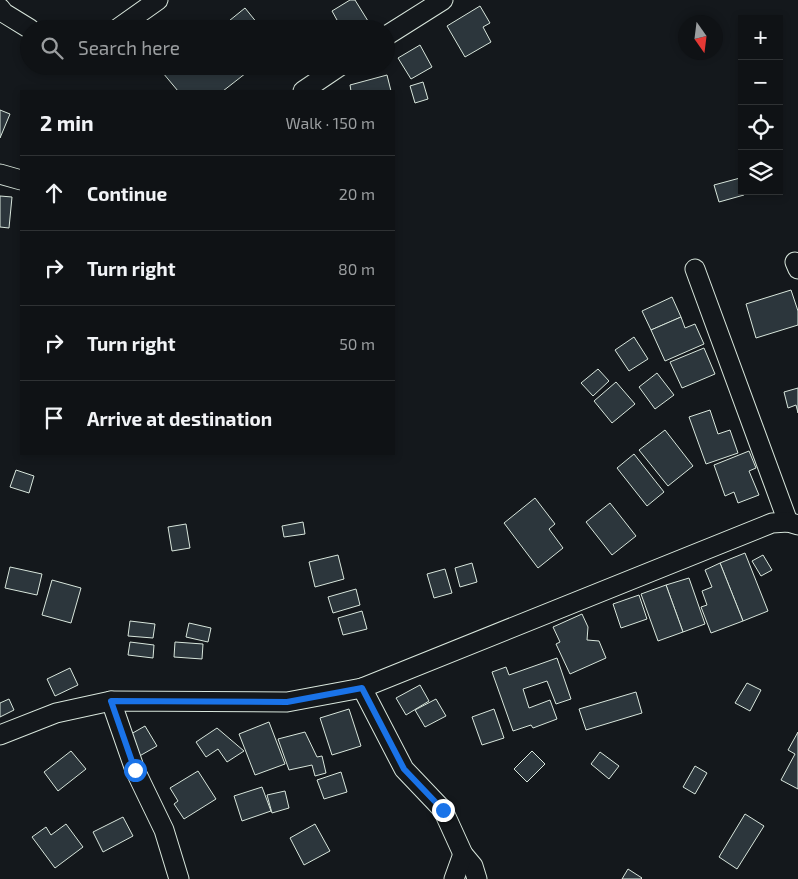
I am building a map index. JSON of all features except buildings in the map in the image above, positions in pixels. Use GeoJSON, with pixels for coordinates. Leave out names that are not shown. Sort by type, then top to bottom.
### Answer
{"type":"FeatureCollection","features":[{"type":"Feature","properties":{"kind":"street"},"geometry":{"type":"LineString","coordinates":[[130,20],[158,0]]}},
{"type":"Feature","properties":{"kind":"street"},"geometry":{"type":"LineString","coordinates":[[395,30],[442,0]]}},
{"type":"Feature","properties":{"kind":"street"},"geometry":{"type":"LineString","coordinates":[[0,8],[4,13],[20,23]]}},
{"type":"Feature","properties":{"kind":"street"},"geometry":{"type":"LineString","coordinates":[[304,90],[327,75]]}},
{"type":"Feature","properties":{"kind":"street"},"geometry":{"type":"LineString","coordinates":[[0,174],[20,180]]}},
{"type":"Feature","properties":{"kind":"street"},"geometry":{"type":"LineString","coordinates":[[0,735],[56,714],[111,701],[287,702],[362,688],[772,523],[793,524],[695,269]]}},
{"type":"Feature","properties":{"kind":"street"},"geometry":{"type":"LineString","coordinates":[[362,688],[404,769],[443,810],[463,854],[473,866],[477,879]]}},
{"type":"Feature","properties":{"kind":"street"},"geometry":{"type":"LineString","coordinates":[[111,701],[135,770],[164,830],[179,879]]}},
{"type":"Feature","properties":{"kind":"street"},"geometry":{"type":"LineString","coordinates":[[454,879],[463,854]]}},
{"type":"Feature","properties":{"kind":"route"},"geometry":{"type":"LineString","coordinates":[[135,770],[111,701],[287,702],[362,688],[404,769],[443,810]]}}]}
